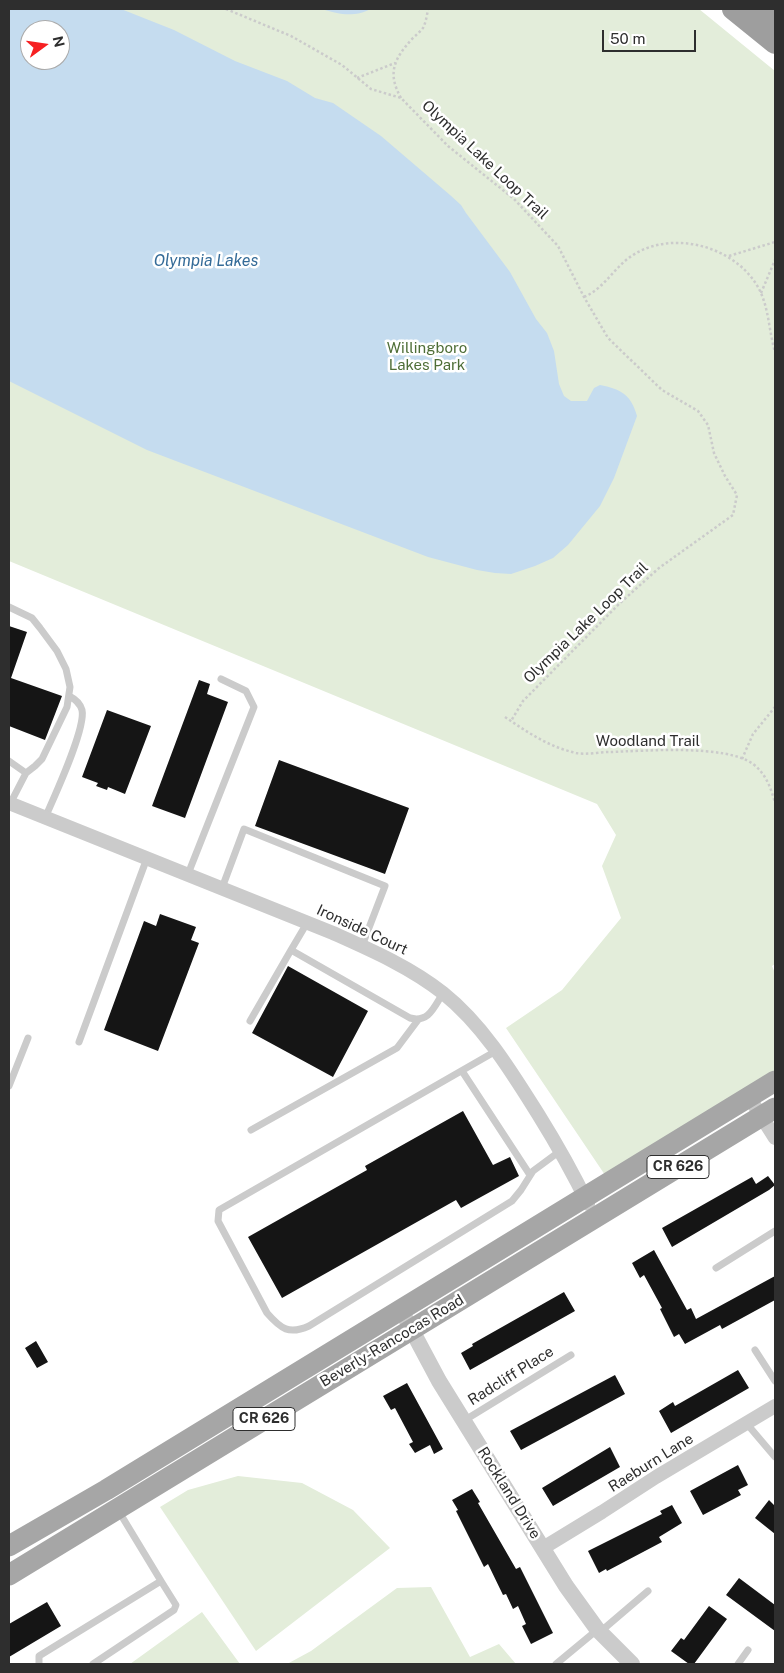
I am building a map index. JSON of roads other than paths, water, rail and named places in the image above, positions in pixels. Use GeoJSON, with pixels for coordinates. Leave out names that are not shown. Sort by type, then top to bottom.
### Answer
{"type":"FeatureCollection","features":[{"type":"Feature","properties":{"kind":"highway"},"geometry":{"type":"LineString","coordinates":[[733,9],[775,43]]}},
{"type":"Feature","properties":{"kind":"highway"},"geometry":{"type":"LineString","coordinates":[[762,9],[775,20]]}},
{"type":"Feature","properties":{"kind":"main road","name":"Beverly-Rancocas Road"},"geometry":{"type":"LineString","coordinates":[[12,1566],[84,1530],[112,1499],[401,1310],[775,1081]]}},
{"type":"Feature","properties":{"kind":"main road","name":"Beverly-Rancocas Road"},"geometry":{"type":"LineString","coordinates":[[9,1546],[112,1499],[411,1329],[768,1112]]}},
{"type":"Feature","properties":{"kind":"street","name":"Ironside Court"},"geometry":{"type":"LineString","coordinates":[[9,806],[45,818],[307,922],[362,946],[409,970],[443,993],[474,1023],[527,1096],[560,1151],[595,1218]]}},
{"type":"Feature","properties":{"kind":"street"},"geometry":{"type":"LineString","coordinates":[[749,1097],[768,1112],[775,1138]]}},
{"type":"Feature","properties":{"kind":"street","name":"Rockland Drive"},"geometry":{"type":"LineString","coordinates":[[401,1310],[439,1381],[465,1420],[566,1586],[599,1631],[632,1664]]}},
{"type":"Feature","properties":{"kind":"street","name":"Raeburn Lane"},"geometry":{"type":"LineString","coordinates":[[543,1548],[656,1477],[775,1406]]}},
{"type":"Feature","properties":{"kind":"lane"},"geometry":{"type":"LineString","coordinates":[[9,608],[32,618],[57,651],[66,669],[70,686],[67,707],[42,759],[26,773],[9,806]]}},
{"type":"Feature","properties":{"kind":"lane"},"geometry":{"type":"LineString","coordinates":[[188,874],[254,707],[246,691],[221,679]]}},
{"type":"Feature","properties":{"kind":"lane"},"geometry":{"type":"LineString","coordinates":[[45,818],[78,736],[82,721],[82,709],[76,700],[69,696]]}},
{"type":"Feature","properties":{"kind":"lane"},"geometry":{"type":"LineString","coordinates":[[9,761],[26,773]]}},
{"type":"Feature","properties":{"kind":"lane"},"geometry":{"type":"LineString","coordinates":[[222,888],[244,829],[385,886],[362,946]]}},
{"type":"Feature","properties":{"kind":"lane"},"geometry":{"type":"LineString","coordinates":[[79,1042],[147,858]]}},
{"type":"Feature","properties":{"kind":"lane"},"geometry":{"type":"LineString","coordinates":[[250,1021],[307,922]]}},
{"type":"Feature","properties":{"kind":"lane"},"geometry":{"type":"LineString","coordinates":[[291,950],[410,1018],[418,1020]]}},
{"type":"Feature","properties":{"kind":"lane"},"geometry":{"type":"LineString","coordinates":[[251,1130],[398,1048],[418,1020],[428,1016],[443,993]]}},
{"type":"Feature","properties":{"kind":"lane"},"geometry":{"type":"LineString","coordinates":[[9,1086],[28,1038]]}},
{"type":"Feature","properties":{"kind":"lane"},"geometry":{"type":"LineString","coordinates":[[496,1051],[219,1210],[218,1221],[267,1313],[276,1323],[288,1331],[299,1331],[309,1326],[512,1201],[530,1175],[560,1151]]}},
{"type":"Feature","properties":{"kind":"lane"},"geometry":{"type":"LineString","coordinates":[[462,1071],[530,1175]]}},
{"type":"Feature","properties":{"kind":"lane"},"geometry":{"type":"LineString","coordinates":[[716,1268],[775,1231]]}},
{"type":"Feature","properties":{"kind":"lane"},"geometry":{"type":"LineString","coordinates":[[756,1350],[775,1381]]}},
{"type":"Feature","properties":{"kind":"lane","name":"Radcliff Place"},"geometry":{"type":"LineString","coordinates":[[465,1420],[571,1355]]}},
{"type":"Feature","properties":{"kind":"lane"},"geometry":{"type":"LineString","coordinates":[[747,1424],[775,1457]]}},
{"type":"Feature","properties":{"kind":"lane"},"geometry":{"type":"LineString","coordinates":[[93,1664],[174,1610],[176,1605],[112,1499]]}},
{"type":"Feature","properties":{"kind":"lane"},"geometry":{"type":"LineString","coordinates":[[39,1664],[39,1656],[161,1581]]}},
{"type":"Feature","properties":{"kind":"lane"},"geometry":{"type":"LineString","coordinates":[[556,1664],[648,1591]]}},
{"type":"Feature","properties":{"kind":"lane"},"geometry":{"type":"LineString","coordinates":[[738,1664],[748,1650]]}},
{"type":"Feature","properties":{"kind":"water","name":"Olympia Lakes"},"geometry":{"type":"Polygon","coordinates":[[[9,9],[121,9],[174,30],[235,61],[287,81],[315,98],[333,103],[381,136],[461,205],[510,272],[536,319],[547,333],[554,351],[559,384],[564,396],[571,401],[587,401],[594,388],[600,385],[624,394],[632,402],[637,416],[614,478],[600,506],[568,545],[553,558],[511,574],[477,570],[428,557],[147,450],[9,381],[9,9]]]}},
{"type":"Feature","properties":{"kind":"water"},"geometry":{"type":"Polygon","coordinates":[[[321,9],[371,9],[358,14],[340,14],[321,9]]]}},
{"type":"Feature","properties":{"kind":"park label","name":"Willingboro Lakes Park"},"geometry":{"type":"Point","coordinates":[427,356]}}]}
